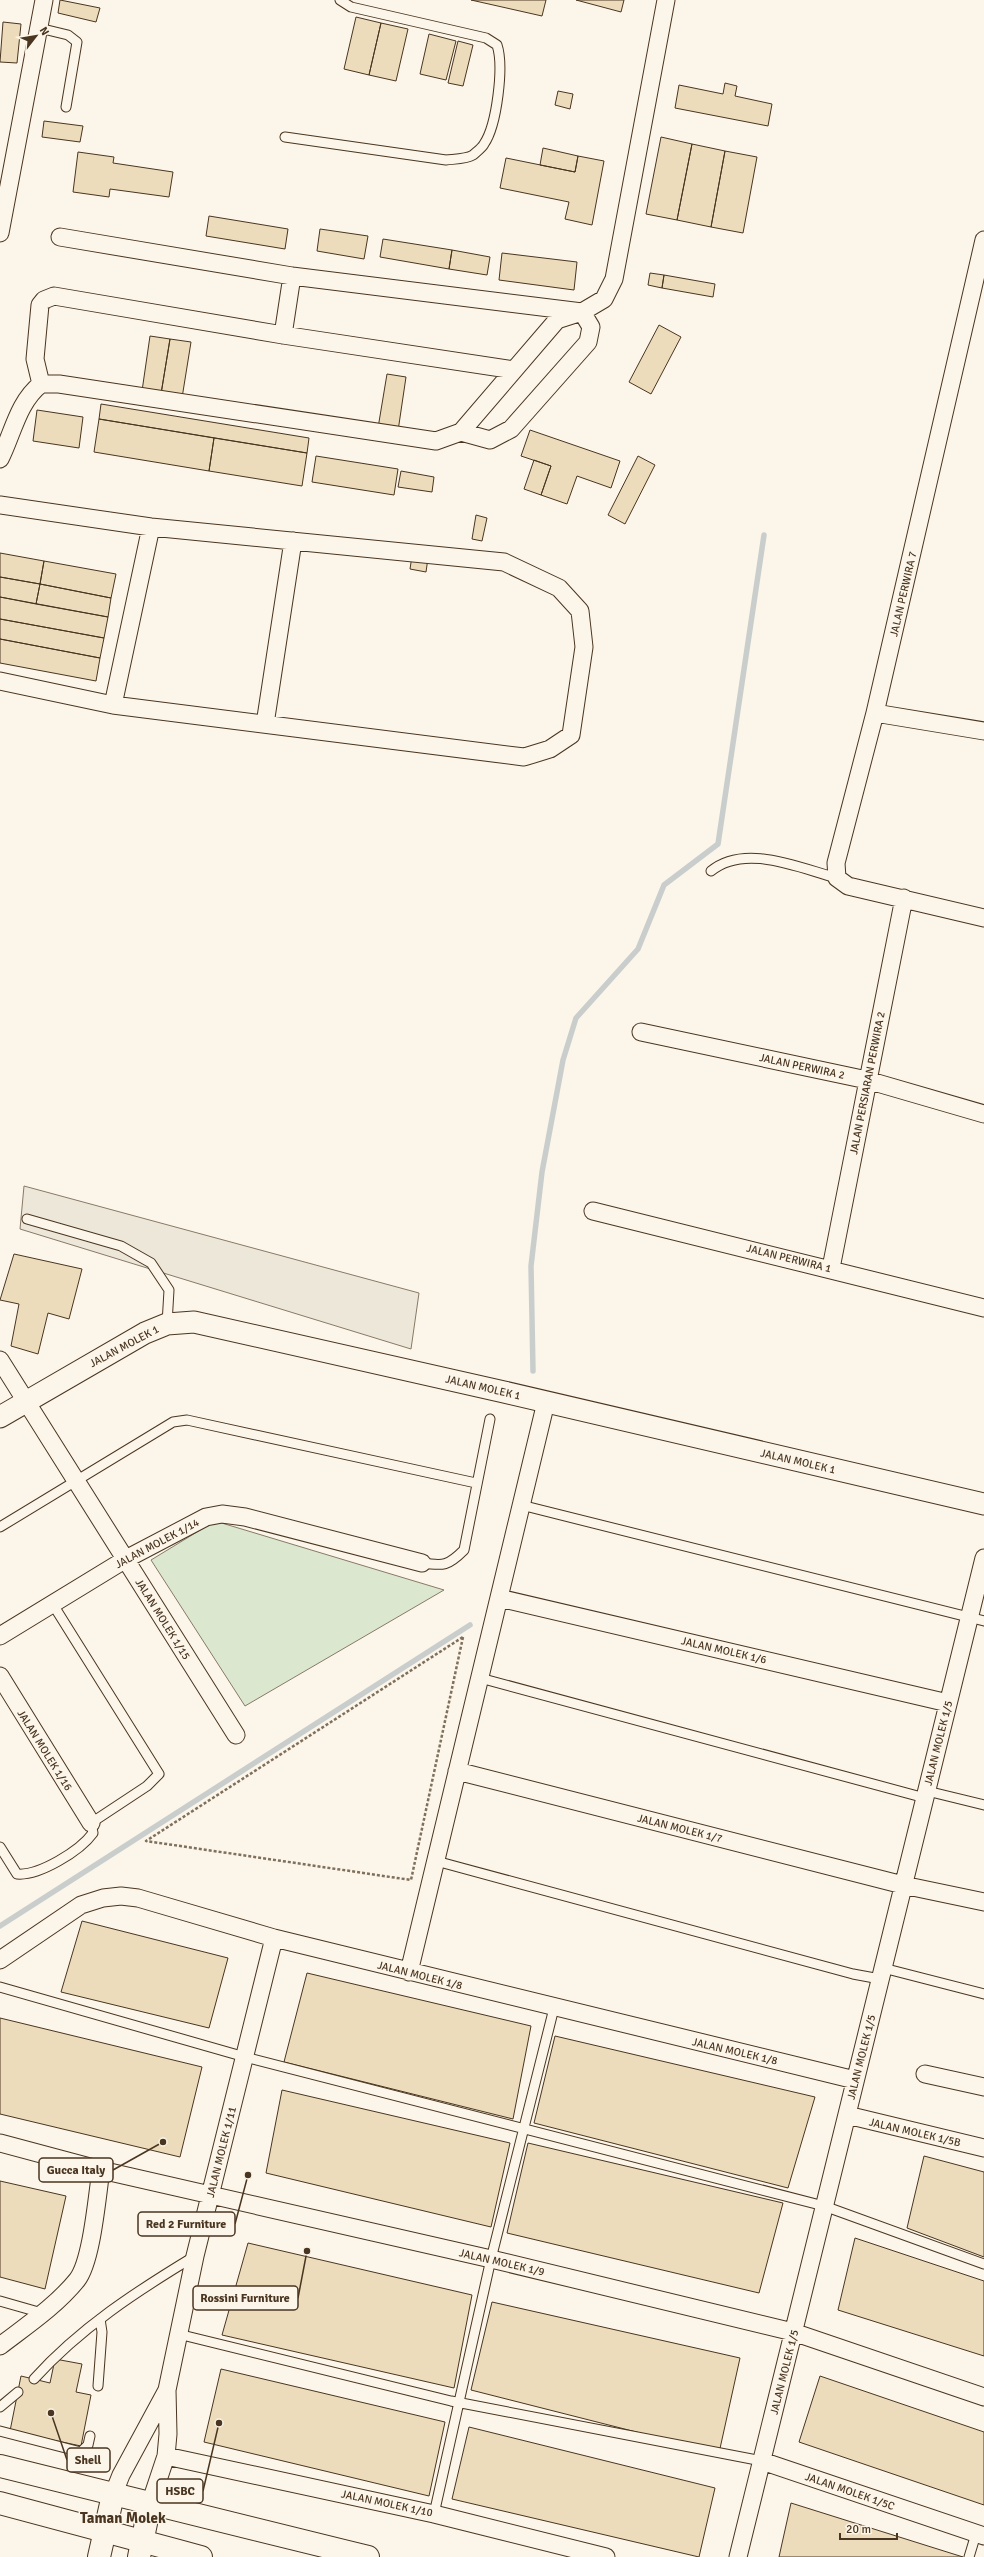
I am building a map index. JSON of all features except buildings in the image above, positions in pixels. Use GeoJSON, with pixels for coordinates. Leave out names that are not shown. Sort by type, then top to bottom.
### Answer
{"type":"FeatureCollection","features":[{"type":"Feature","properties":{"kind":"main road"},"geometry":{"type":"LineString","coordinates":[[0,2466],[368,2557]]}},
{"type":"Feature","properties":{"kind":"main road"},"geometry":{"type":"LineString","coordinates":[[99,2557],[113,2495]]}},
{"type":"Feature","properties":{"kind":"main road"},"geometry":{"type":"LineString","coordinates":[[0,2503],[105,2532],[141,2549],[201,2557]]}},
{"type":"Feature","properties":{"kind":"main road"},"geometry":{"type":"LineString","coordinates":[[141,2549],[150,2504]]}},
{"type":"Feature","properties":{"kind":"street"},"geometry":{"type":"LineString","coordinates":[[0,232],[44,0]]}},
{"type":"Feature","properties":{"kind":"street"},"geometry":{"type":"LineString","coordinates":[[0,459],[12,437],[24,401],[41,384],[59,384],[436,441],[461,432],[557,320],[582,312],[604,299],[614,279],[666,0]]}},
{"type":"Feature","properties":{"kind":"street"},"geometry":{"type":"LineString","coordinates":[[60,237],[292,276],[582,312]]}},
{"type":"Feature","properties":{"kind":"street","name":"JALAN PERWIRA 7"},"geometry":{"type":"LineString","coordinates":[[837,878],[836,863],[876,713],[984,240]]}},
{"type":"Feature","properties":{"kind":"street"},"geometry":{"type":"LineString","coordinates":[[283,335],[292,276]]}},
{"type":"Feature","properties":{"kind":"street"},"geometry":{"type":"LineString","coordinates":[[41,384],[35,359],[40,305],[49,297],[283,335],[514,370]]}},
{"type":"Feature","properties":{"kind":"street"},"geometry":{"type":"LineString","coordinates":[[461,432],[490,440],[511,430],[588,342],[591,327],[582,312]]}},
{"type":"Feature","properties":{"kind":"street"},"geometry":{"type":"LineString","coordinates":[[0,504],[150,527],[504,562],[559,588],[580,611],[584,647],[571,735],[550,749],[524,758],[113,705],[0,681]]}},
{"type":"Feature","properties":{"kind":"street"},"geometry":{"type":"LineString","coordinates":[[113,705],[150,527]]}},
{"type":"Feature","properties":{"kind":"street"},"geometry":{"type":"LineString","coordinates":[[265,724],[293,541]]}},
{"type":"Feature","properties":{"kind":"street"},"geometry":{"type":"LineString","coordinates":[[876,713],[984,731]]}},
{"type":"Feature","properties":{"kind":"street"},"geometry":{"type":"LineString","coordinates":[[837,878],[848,886],[984,918]]}},
{"type":"Feature","properties":{"kind":"street","name":"JALAN PERSIARAN PERWIRA 2"},"geometry":{"type":"LineString","coordinates":[[831,1268],[904,898]]}},
{"type":"Feature","properties":{"kind":"street","name":"JALAN PERWIRA 2"},"geometry":{"type":"LineString","coordinates":[[641,1032],[867,1080],[984,1114]]}},
{"type":"Feature","properties":{"kind":"street","name":"JALAN PERWIRA 1"},"geometry":{"type":"LineString","coordinates":[[594,1211],[831,1268],[984,1308]]}},
{"type":"Feature","properties":{"kind":"street","name":"JALAN MOLEK 1"},"geometry":{"type":"LineString","coordinates":[[0,1417],[145,1333],[166,1324],[194,1322],[984,1504]]}},
{"type":"Feature","properties":{"kind":"street","name":"JALAN MOLEK 1/15"},"geometry":{"type":"LineString","coordinates":[[0,1360],[236,1735]]}},
{"type":"Feature","properties":{"kind":"street"},"geometry":{"type":"LineString","coordinates":[[409,1972],[546,1402]]}},
{"type":"Feature","properties":{"kind":"street","name":"JALAN MOLEK 1/14"},"geometry":{"type":"LineString","coordinates":[[0,1636],[126,1559],[206,1517],[222,1514],[245,1517],[422,1563]]}},
{"type":"Feature","properties":{"kind":"street","name":"JALAN MOLEK 1/5"},"geometry":{"type":"LineString","coordinates":[[738,2557],[948,1704],[977,1620],[984,1558]]}},
{"type":"Feature","properties":{"kind":"street","name":"JALAN MOLEK 1/6"},"geometry":{"type":"LineString","coordinates":[[499,1598],[948,1704]]}},
{"type":"Feature","properties":{"kind":"street","name":"JALAN MOLEK 1/16"},"geometry":{"type":"LineString","coordinates":[[0,1676],[91,1823]]}},
{"type":"Feature","properties":{"kind":"street","name":"JALAN MOLEK 1/7"},"geometry":{"type":"LineString","coordinates":[[457,1771],[903,1885],[984,1902]]}},
{"type":"Feature","properties":{"kind":"street","name":"JALAN MOLEK 1/8"},"geometry":{"type":"LineString","coordinates":[[0,1960],[81,1905],[103,1898],[121,1896],[138,1898],[274,1938],[554,2008],[855,2080]]}},
{"type":"Feature","properties":{"kind":"street","name":"JALAN MOLEK 1/11"},"geometry":{"type":"LineString","coordinates":[[150,2504],[166,2456],[168,2434],[167,2390],[195,2256],[274,1938]]}},
{"type":"Feature","properties":{"kind":"street"},"geometry":{"type":"LineString","coordinates":[[925,2074],[984,2087]]}},
{"type":"Feature","properties":{"kind":"street","name":"JALAN MOLEK 1/5B"},"geometry":{"type":"LineString","coordinates":[[847,2115],[984,2148]]}},
{"type":"Feature","properties":{"kind":"street","name":"JALAN MOLEK 1/9"},"geometry":{"type":"LineString","coordinates":[[0,2143],[101,2170],[491,2259],[793,2332]]}},
{"type":"Feature","properties":{"kind":"street"},"geometry":{"type":"LineString","coordinates":[[0,2346],[42,2313],[78,2279],[87,2258],[101,2170]]}},
{"type":"Feature","properties":{"kind":"street"},"geometry":{"type":"LineString","coordinates":[[793,2332],[984,2397]]}},
{"type":"Feature","properties":{"kind":"street","name":"JALAN MOLEK 1/11"},"geometry":{"type":"LineString","coordinates":[[113,2495],[121,2475],[167,2390]]}},
{"type":"Feature","properties":{"kind":"street","name":"JALAN MOLEK 1/10"},"geometry":{"type":"LineString","coordinates":[[166,2456],[434,2514],[606,2557]]}},
{"type":"Feature","properties":{"kind":"street","name":"JALAN MOLEK 1/5C"},"geometry":{"type":"LineString","coordinates":[[762,2461],[980,2535]]}},
{"type":"Feature","properties":{"kind":"lane"},"geometry":{"type":"LineString","coordinates":[[285,138],[446,160],[471,156],[484,144],[490,131],[499,81],[500,55],[497,45],[486,38],[351,7],[340,0]]}},
{"type":"Feature","properties":{"kind":"lane"},"geometry":{"type":"LineString","coordinates":[[39,28],[68,35],[77,42],[66,107]]}},
{"type":"Feature","properties":{"kind":"lane"},"geometry":{"type":"LineString","coordinates":[[711,871],[722,862],[736,858],[750,858],[782,863],[837,878]]}},
{"type":"Feature","properties":{"kind":"lane"},"geometry":{"type":"LineString","coordinates":[[27,1219],[121,1246],[151,1263],[169,1290],[166,1324]]}},
{"type":"Feature","properties":{"kind":"lane"},"geometry":{"type":"LineString","coordinates":[[422,1563],[443,1566],[454,1560],[464,1550],[476,1483],[490,1419]]}},
{"type":"Feature","properties":{"kind":"lane"},"geometry":{"type":"LineString","coordinates":[[0,1527],[173,1422],[187,1420],[476,1483]]}},
{"type":"Feature","properties":{"kind":"lane"},"geometry":{"type":"LineString","coordinates":[[521,1505],[977,1620]]}},
{"type":"Feature","properties":{"kind":"lane"},"geometry":{"type":"LineString","coordinates":[[0,1847],[17,1874],[27,1875],[42,1869],[87,1842],[93,1833],[91,1823],[155,1780],[159,1774],[52,1603]]}},
{"type":"Feature","properties":{"kind":"lane"},"geometry":{"type":"LineString","coordinates":[[480,1678],[926,1794],[984,1805]]}},
{"type":"Feature","properties":{"kind":"lane"},"geometry":{"type":"LineString","coordinates":[[436,1862],[853,1974],[882,1973],[984,1994]]}},
{"type":"Feature","properties":{"kind":"lane"},"geometry":{"type":"LineString","coordinates":[[0,1987],[245,2057],[523,2127],[824,2206],[984,2264]]}},
{"type":"Feature","properties":{"kind":"lane"},"geometry":{"type":"LineString","coordinates":[[434,2514],[491,2259],[554,2008]]}},
{"type":"Feature","properties":{"kind":"lane"},"geometry":{"type":"LineString","coordinates":[[34,2379],[52,2358],[127,2298],[195,2256]]}},
{"type":"Feature","properties":{"kind":"lane"},"geometry":{"type":"LineString","coordinates":[[0,2301],[42,2313]]}},
{"type":"Feature","properties":{"kind":"lane"},"geometry":{"type":"LineString","coordinates":[[98,2386],[102,2332],[100,2319]]}},
{"type":"Feature","properties":{"kind":"lane"},"geometry":{"type":"LineString","coordinates":[[178,2334],[458,2402],[762,2461]]}},
{"type":"Feature","properties":{"kind":"lane"},"geometry":{"type":"LineString","coordinates":[[0,2407],[18,2392]]}},
{"type":"Feature","properties":{"kind":"lane"},"geometry":{"type":"LineString","coordinates":[[0,2431],[81,2452],[88,2445],[90,2436]]}},
{"type":"Feature","properties":{"kind":"lane"},"geometry":{"type":"LineString","coordinates":[[968,2557],[980,2535]]}},
{"type":"Feature","properties":{"kind":"path"},"geometry":{"type":"LineString","coordinates":[[463,1637],[411,1880],[146,1841],[424,1662],[463,1637]]}},
{"type":"Feature","properties":{"kind":"green space"},"geometry":{"type":"Polygon","coordinates":[[[215,1521],[444,1590],[245,1706],[151,1560],[215,1521]]]}},
{"type":"Feature","properties":{"kind":"shaded area"},"geometry":{"type":"Polygon","coordinates":[[[24,1186],[419,1293],[411,1349],[20,1229],[24,1186]]]}},
{"type":"Feature","properties":{"kind":"waterway"},"geometry":{"type":"LineString","coordinates":[[533,1371],[531,1266],[542,1172],[563,1060],[576,1018],[638,949],[664,885],[718,844],[764,535]]}},
{"type":"Feature","properties":{"kind":"waterway"},"geometry":{"type":"LineString","coordinates":[[0,1926],[470,1625]]}},
{"type":"Feature","properties":{"kind":"place","name":"Gucca Italy"},"geometry":{"type":"Point","coordinates":[163,2142]}},
{"type":"Feature","properties":{"kind":"place","name":"Red 2 Furniture"},"geometry":{"type":"Point","coordinates":[248,2175]}},
{"type":"Feature","properties":{"kind":"place","name":"Rossini Furniture"},"geometry":{"type":"Point","coordinates":[307,2251]}},
{"type":"Feature","properties":{"kind":"place","name":"Shell"},"geometry":{"type":"Point","coordinates":[51,2413]}},
{"type":"Feature","properties":{"kind":"place","name":"HSBC"},"geometry":{"type":"Point","coordinates":[219,2423]}},
{"type":"Feature","properties":{"kind":"district","name":"Taman Molek"},"geometry":{"type":"Point","coordinates":[123,2518]}}]}
